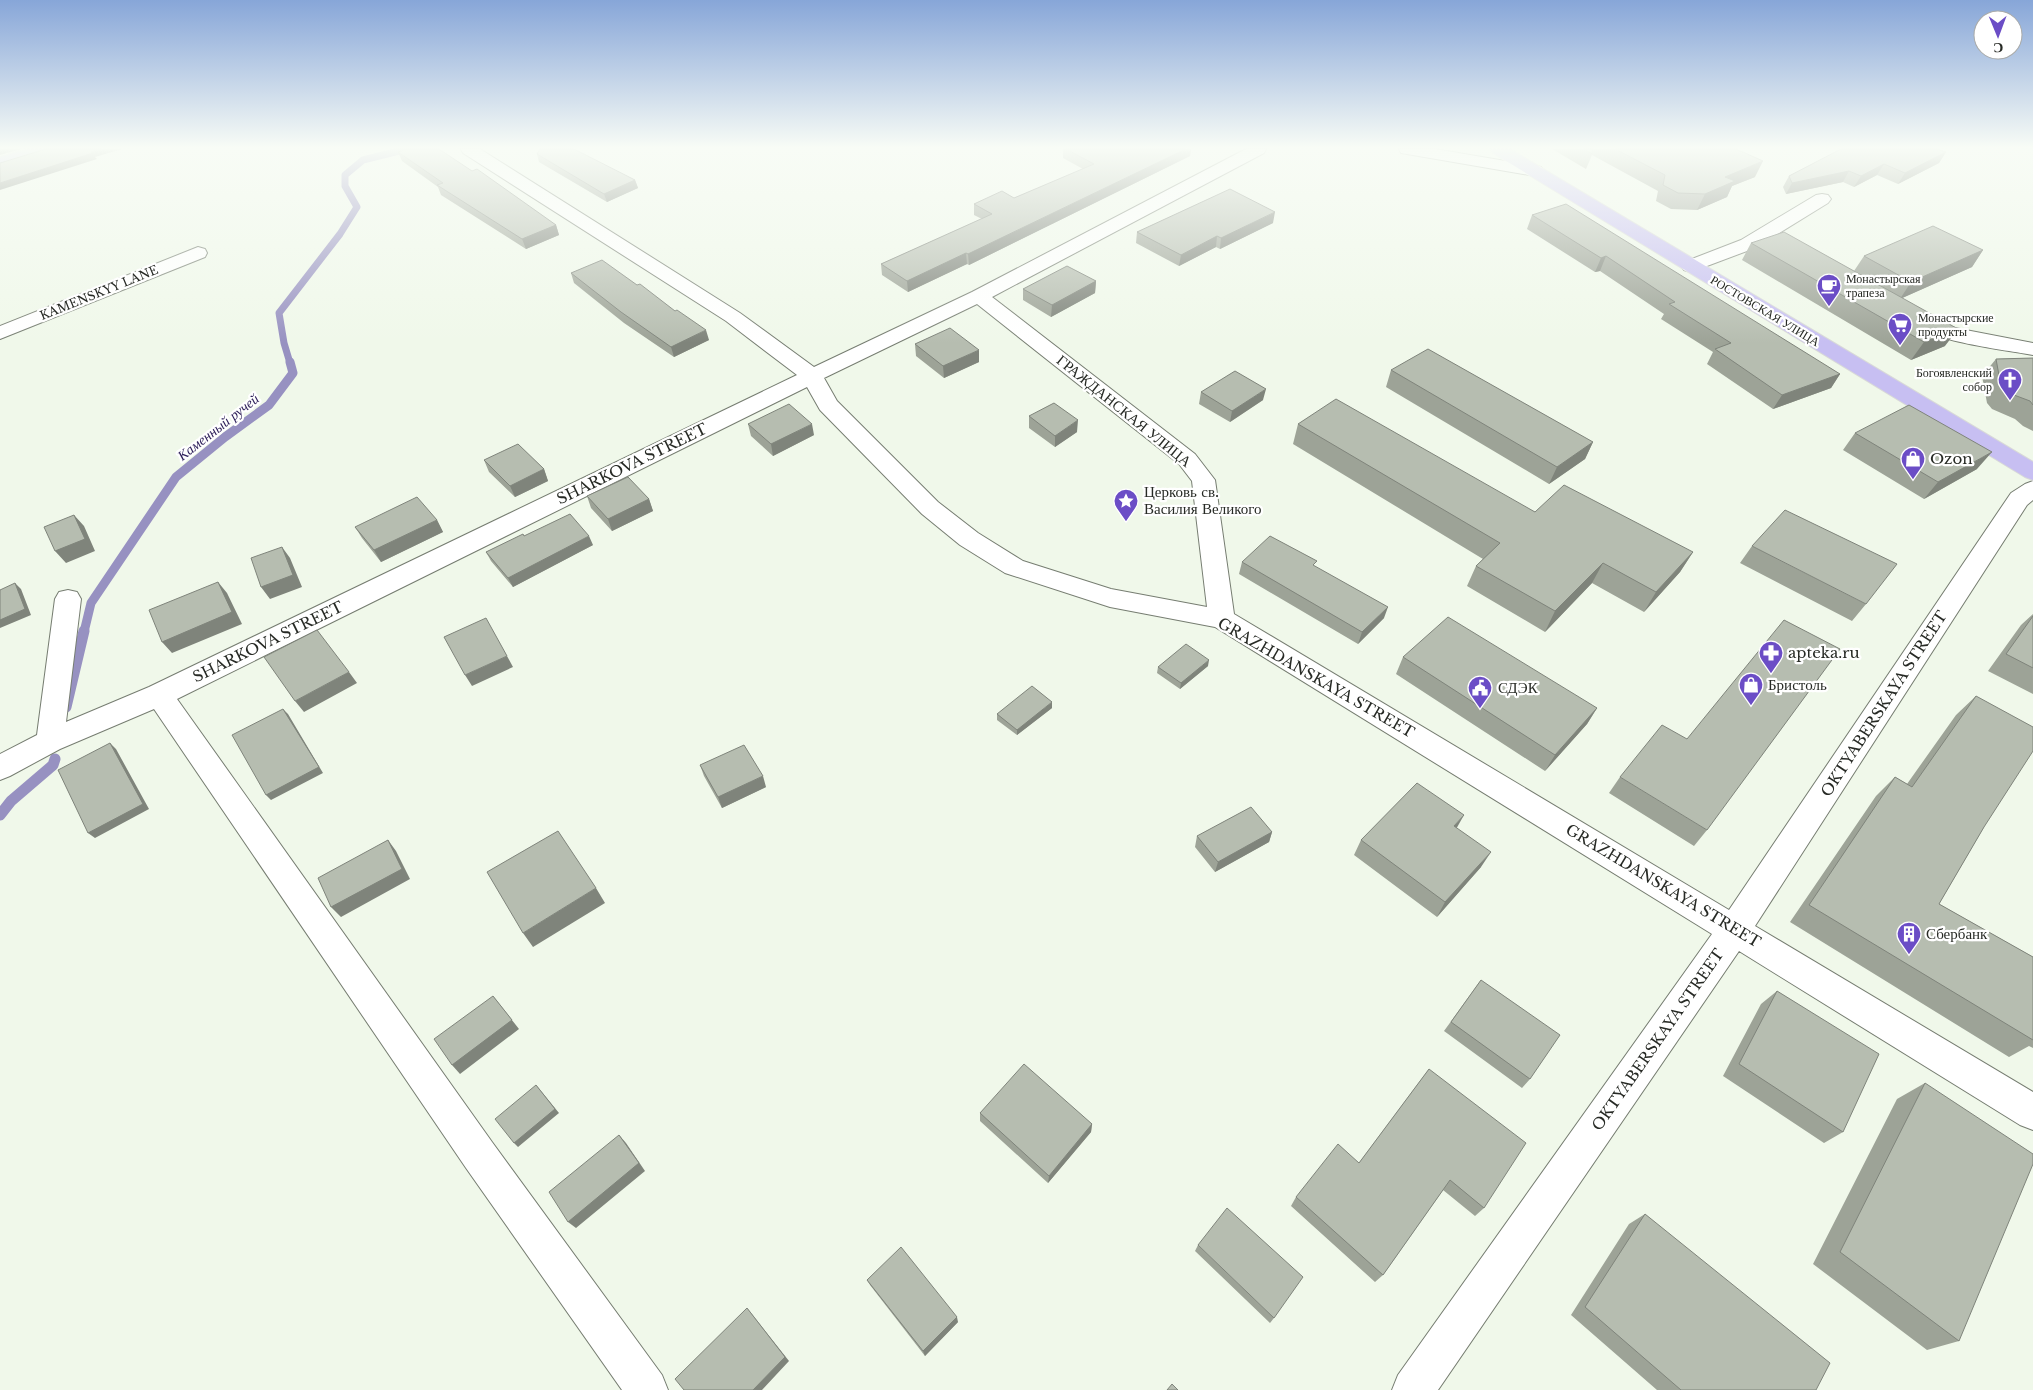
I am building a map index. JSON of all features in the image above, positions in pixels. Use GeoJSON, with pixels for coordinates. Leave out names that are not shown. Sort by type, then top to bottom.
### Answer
{"type":"FeatureCollection","features":[{"type":"Feature","properties":{"kind":"main road","name":"РОСТОВСКАЯ УЛИЦА"},"geometry":{"type":"LineString","coordinates":[[1605,214],[2033,472]]}},
{"type":"Feature","properties":{"kind":"street","name":"GRAZHDANSKAYA STREET"},"geometry":{"type":"LineString","coordinates":[[571,214],[733,317],[812,376],[828,405],[930,508],[969,539],[1014,567],[1110,598],[1222,618],[1736,929],[2033,1112]]}},
{"type":"Feature","properties":{"kind":"street","name":"SHARKOVA STREET"},"geometry":{"type":"LineString","coordinates":[[0,768],[50,741],[159,695],[979,296],[1135,214]]}},
{"type":"Feature","properties":{"kind":"street"},"geometry":{"type":"LineString","coordinates":[[1691,266],[1748,244],[1799,214]]}},
{"type":"Feature","properties":{"kind":"street"},"geometry":{"type":"LineString","coordinates":[[1767,234],[1784,244]]}},
{"type":"Feature","properties":{"kind":"street","name":"KAMENSKYY LANE"},"geometry":{"type":"LineString","coordinates":[[0,333],[198,253]]}},
{"type":"Feature","properties":{"kind":"street","name":"ГРАЖДАНСКАЯ УЛИЦА"},"geometry":{"type":"LineString","coordinates":[[979,296],[1187,459],[1204,480],[1222,618]]}},
{"type":"Feature","properties":{"kind":"street"},"geometry":{"type":"LineString","coordinates":[[1905,312],[1939,331],[2033,349]]}},
{"type":"Feature","properties":{"kind":"street","name":"OKTYABERSKAYA STREET"},"geometry":{"type":"LineString","coordinates":[[1413,1390],[1736,929],[2019,499],[2033,490]]}},
{"type":"Feature","properties":{"kind":"street"},"geometry":{"type":"LineString","coordinates":[[50,741],[68,599]]}},
{"type":"Feature","properties":{"kind":"street"},"geometry":{"type":"LineString","coordinates":[[159,695],[478,1155],[647,1390]]}},
{"type":"Feature","properties":{"kind":"building"},"geometry":{"type":"Polygon","coordinates":[[[482,214],[540,214],[556,225],[522,239],[482,214]]]}},
{"type":"Feature","properties":{"kind":"building"},"geometry":{"type":"Polygon","coordinates":[[[992,214],[1051,214],[907,281],[881,264],[992,214]]]}},
{"type":"Feature","properties":{"kind":"building"},"geometry":{"type":"Polygon","coordinates":[[[1176,214],[1271,214],[1221,238],[1217,236],[1181,255],[1137,232],[1176,214]]]}},
{"type":"Feature","properties":{"kind":"building"},"geometry":{"type":"Polygon","coordinates":[[[1582,214],[1840,374],[1782,395],[1715,349],[1731,343],[1669,304],[1675,302],[1606,256],[1601,258],[1532,215],[1582,214]]]}},
{"type":"Feature","properties":{"kind":"building"},"geometry":{"type":"Polygon","coordinates":[[[1933,226],[1983,250],[1911,282],[1864,256],[1933,226]]]}},
{"type":"Feature","properties":{"kind":"building"},"geometry":{"type":"Polygon","coordinates":[[[1784,232],[1958,329],[1924,342],[1751,243],[1784,232]]]}},
{"type":"Feature","properties":{"kind":"building"},"geometry":{"type":"Polygon","coordinates":[[[602,260],[637,285],[640,284],[675,311],[677,310],[706,330],[671,347],[621,312],[571,273],[602,260]]]}},
{"type":"Feature","properties":{"kind":"building"},"geometry":{"type":"Polygon","coordinates":[[[1067,266],[1096,281],[1052,305],[1023,289],[1067,266]]]}},
{"type":"Feature","properties":{"kind":"building"},"geometry":{"type":"Polygon","coordinates":[[[950,328],[979,350],[943,366],[915,344],[950,328]]]}},
{"type":"Feature","properties":{"kind":"building"},"geometry":{"type":"Polygon","coordinates":[[[1428,349],[1593,442],[1557,467],[1391,370],[1428,349]]]}},
{"type":"Feature","properties":{"kind":"building"},"geometry":{"type":"Polygon","coordinates":[[[2033,358],[2033,405],[2030,401],[2006,392],[2001,386],[1996,359],[2033,358]]]}},
{"type":"Feature","properties":{"kind":"building"},"geometry":{"type":"Polygon","coordinates":[[[1235,371],[1266,389],[1232,411],[1201,392],[1235,371]]]}},
{"type":"Feature","properties":{"kind":"building"},"geometry":{"type":"Polygon","coordinates":[[[1336,399],[1535,512],[1564,485],[1693,552],[1656,592],[1603,563],[1555,611],[1476,566],[1500,543],[1298,424],[1336,399]]]}},
{"type":"Feature","properties":{"kind":"building"},"geometry":{"type":"Polygon","coordinates":[[[1054,403],[1078,420],[1055,436],[1029,416],[1054,403]]]}},
{"type":"Feature","properties":{"kind":"building"},"geometry":{"type":"Polygon","coordinates":[[[789,404],[812,424],[771,444],[748,424],[789,404]]]}},
{"type":"Feature","properties":{"kind":"building"},"geometry":{"type":"Polygon","coordinates":[[[1909,405],[1992,452],[1938,482],[1855,433],[1909,405]]]}},
{"type":"Feature","properties":{"kind":"building"},"geometry":{"type":"Polygon","coordinates":[[[518,444],[544,469],[510,486],[484,460],[518,444]]]}},
{"type":"Feature","properties":{"kind":"building"},"geometry":{"type":"Polygon","coordinates":[[[628,477],[649,499],[608,519],[587,496],[628,477]]]}},
{"type":"Feature","properties":{"kind":"building"},"geometry":{"type":"Polygon","coordinates":[[[417,497],[437,520],[374,550],[355,527],[417,497]]]}},
{"type":"Feature","properties":{"kind":"building"},"geometry":{"type":"Polygon","coordinates":[[[1785,510],[1897,564],[1866,604],[1752,546],[1785,510]]]}},
{"type":"Feature","properties":{"kind":"building"},"geometry":{"type":"Polygon","coordinates":[[[570,514],[589,536],[508,578],[486,552],[523,534],[524,536],[570,514]]]}},
{"type":"Feature","properties":{"kind":"building"},"geometry":{"type":"Polygon","coordinates":[[[74,515],[85,539],[55,551],[44,527],[74,515]]]}},
{"type":"Feature","properties":{"kind":"building"},"geometry":{"type":"Polygon","coordinates":[[[1270,536],[1317,561],[1313,565],[1388,607],[1362,632],[1242,562],[1270,536]]]}},
{"type":"Feature","properties":{"kind":"building"},"geometry":{"type":"Polygon","coordinates":[[[282,547],[293,575],[261,587],[251,558],[282,547]]]}},
{"type":"Feature","properties":{"kind":"building"},"geometry":{"type":"Polygon","coordinates":[[[218,582],[232,612],[162,642],[149,610],[218,582]]]}},
{"type":"Feature","properties":{"kind":"building"},"geometry":{"type":"Polygon","coordinates":[[[15,583],[25,609],[0,620],[0,590],[15,583]]]}},
{"type":"Feature","properties":{"kind":"building"},"geometry":{"type":"Polygon","coordinates":[[[2033,616],[2033,668],[2006,654],[2033,616]]]}},
{"type":"Feature","properties":{"kind":"building"},"geometry":{"type":"Polygon","coordinates":[[[1448,617],[1597,708],[1555,755],[1403,657],[1448,617]]]}},
{"type":"Feature","properties":{"kind":"building"},"geometry":{"type":"Polygon","coordinates":[[[486,618],[507,656],[465,675],[444,637],[486,618]]]}},
{"type":"Feature","properties":{"kind":"building"},"geometry":{"type":"Polygon","coordinates":[[[1784,620],[1840,649],[1707,830],[1620,777],[1662,725],[1687,739],[1784,620]]]}},
{"type":"Feature","properties":{"kind":"building"},"geometry":{"type":"Polygon","coordinates":[[[317,630],[349,672],[295,701],[264,657],[317,630]]]}},
{"type":"Feature","properties":{"kind":"building"},"geometry":{"type":"Polygon","coordinates":[[[1186,644],[1209,660],[1181,683],[1158,667],[1186,644]]]}},
{"type":"Feature","properties":{"kind":"building"},"geometry":{"type":"Polygon","coordinates":[[[1032,686],[1052,702],[1017,730],[997,714],[1032,686]]]}},
{"type":"Feature","properties":{"kind":"building"},"geometry":{"type":"Polygon","coordinates":[[[1976,696],[2033,727],[2033,751],[1984,827],[1939,904],[2033,957],[2033,1040],[1809,905],[1895,777],[1912,787],[1976,696]]]}},
{"type":"Feature","properties":{"kind":"building"},"geometry":{"type":"Polygon","coordinates":[[[283,709],[319,767],[266,795],[232,735],[283,709]]]}},
{"type":"Feature","properties":{"kind":"building"},"geometry":{"type":"Polygon","coordinates":[[[110,743],[143,804],[88,833],[58,770],[110,743]]]}},
{"type":"Feature","properties":{"kind":"building"},"geometry":{"type":"Polygon","coordinates":[[[744,745],[763,776],[718,797],[700,765],[744,745]]]}},
{"type":"Feature","properties":{"kind":"building"},"geometry":{"type":"Polygon","coordinates":[[[1417,783],[1464,815],[1454,826],[1491,852],[1445,902],[1361,840],[1417,783]]]}},
{"type":"Feature","properties":{"kind":"building"},"geometry":{"type":"Polygon","coordinates":[[[1251,807],[1272,832],[1218,862],[1197,836],[1251,807]]]}},
{"type":"Feature","properties":{"kind":"building"},"geometry":{"type":"Polygon","coordinates":[[[558,831],[596,888],[523,933],[487,872],[558,831]]]}},
{"type":"Feature","properties":{"kind":"building"},"geometry":{"type":"Polygon","coordinates":[[[388,840],[402,869],[331,907],[318,878],[388,840]]]}},
{"type":"Feature","properties":{"kind":"building"},"geometry":{"type":"Polygon","coordinates":[[[1481,980],[1560,1035],[1530,1079],[1451,1022],[1481,980]]]}},
{"type":"Feature","properties":{"kind":"building"},"geometry":{"type":"Polygon","coordinates":[[[1777,991],[1879,1054],[1843,1132],[1739,1064],[1777,991]]]}},
{"type":"Feature","properties":{"kind":"building"},"geometry":{"type":"Polygon","coordinates":[[[493,996],[512,1020],[452,1065],[434,1039],[493,996]]]}},
{"type":"Feature","properties":{"kind":"building"},"geometry":{"type":"Polygon","coordinates":[[[1024,1064],[1092,1124],[1049,1176],[980,1113],[1024,1064]]]}},
{"type":"Feature","properties":{"kind":"building"},"geometry":{"type":"Polygon","coordinates":[[[1429,1069],[1526,1143],[1484,1208],[1450,1180],[1383,1275],[1296,1197],[1338,1144],[1359,1163],[1429,1069]]]}},
{"type":"Feature","properties":{"kind":"building"},"geometry":{"type":"Polygon","coordinates":[[[1925,1083],[2033,1154],[2033,1164],[1959,1341],[1840,1252],[1925,1083]]]}},
{"type":"Feature","properties":{"kind":"building"},"geometry":{"type":"Polygon","coordinates":[[[536,1085],[555,1109],[514,1143],[495,1119],[536,1085]]]}},
{"type":"Feature","properties":{"kind":"building"},"geometry":{"type":"Polygon","coordinates":[[[619,1135],[639,1163],[568,1222],[549,1192],[619,1135]]]}},
{"type":"Feature","properties":{"kind":"building"},"geometry":{"type":"Polygon","coordinates":[[[1227,1208],[1303,1277],[1274,1318],[1198,1245],[1227,1208]]]}},
{"type":"Feature","properties":{"kind":"building"},"geometry":{"type":"Polygon","coordinates":[[[1645,1214],[1830,1363],[1816,1390],[1681,1390],[1585,1307],[1645,1214]]]}},
{"type":"Feature","properties":{"kind":"building"},"geometry":{"type":"Polygon","coordinates":[[[901,1247],[957,1317],[923,1351],[867,1280],[901,1247]]]}},
{"type":"Feature","properties":{"kind":"building"},"geometry":{"type":"Polygon","coordinates":[[[747,1308],[785,1357],[753,1390],[684,1390],[675,1379],[747,1308]]]}},
{"type":"Feature","properties":{"kind":"building"},"geometry":{"type":"Polygon","coordinates":[[[1172,1384],[1178,1390],[1167,1390],[1172,1384]]]}},
{"type":"Feature","properties":{"kind":"waterway","name":"Каменный ручей"},"geometry":{"type":"LineString","coordinates":[[290,363],[284,343],[279,313],[340,234],[353,214]]}},
{"type":"Feature","properties":{"kind":"waterway","name":"Каменный ручей"},"geometry":{"type":"LineString","coordinates":[[84,632],[91,603],[176,477],[225,437],[269,405],[293,373],[290,362]]}},
{"type":"Feature","properties":{"kind":"waterway","name":"Каменный ручей"},"geometry":{"type":"LineString","coordinates":[[66,707],[84,631]]}},
{"type":"Feature","properties":{"kind":"waterway","name":"Каменный ручей"},"geometry":{"type":"LineString","coordinates":[[0,815],[11,801],[53,765],[55,759]]}},
{"type":"Feature","properties":{"kind":"place","name":"Монастырская трапеза"},"geometry":{"type":"Point","coordinates":[1829,307]}},
{"type":"Feature","properties":{"kind":"place","name":"Монастырские продукты"},"geometry":{"type":"Point","coordinates":[1900,346]}},
{"type":"Feature","properties":{"kind":"place","name":"Богоявленский собор"},"geometry":{"type":"Point","coordinates":[2010,401]}},
{"type":"Feature","properties":{"kind":"place","name":"Ozon"},"geometry":{"type":"Point","coordinates":[1913,480]}},
{"type":"Feature","properties":{"kind":"place","name":"Церковь св. Василия Великого"},"geometry":{"type":"Point","coordinates":[1126,522]}},
{"type":"Feature","properties":{"kind":"place","name":"apteka.ru"},"geometry":{"type":"Point","coordinates":[1771,674]}},
{"type":"Feature","properties":{"kind":"place","name":"Бристоль"},"geometry":{"type":"Point","coordinates":[1751,706]}},
{"type":"Feature","properties":{"kind":"place","name":"СДЭК"},"geometry":{"type":"Point","coordinates":[1480,709]}},
{"type":"Feature","properties":{"kind":"place","name":"Сбербанк"},"geometry":{"type":"Point","coordinates":[1909,955]}}]}
